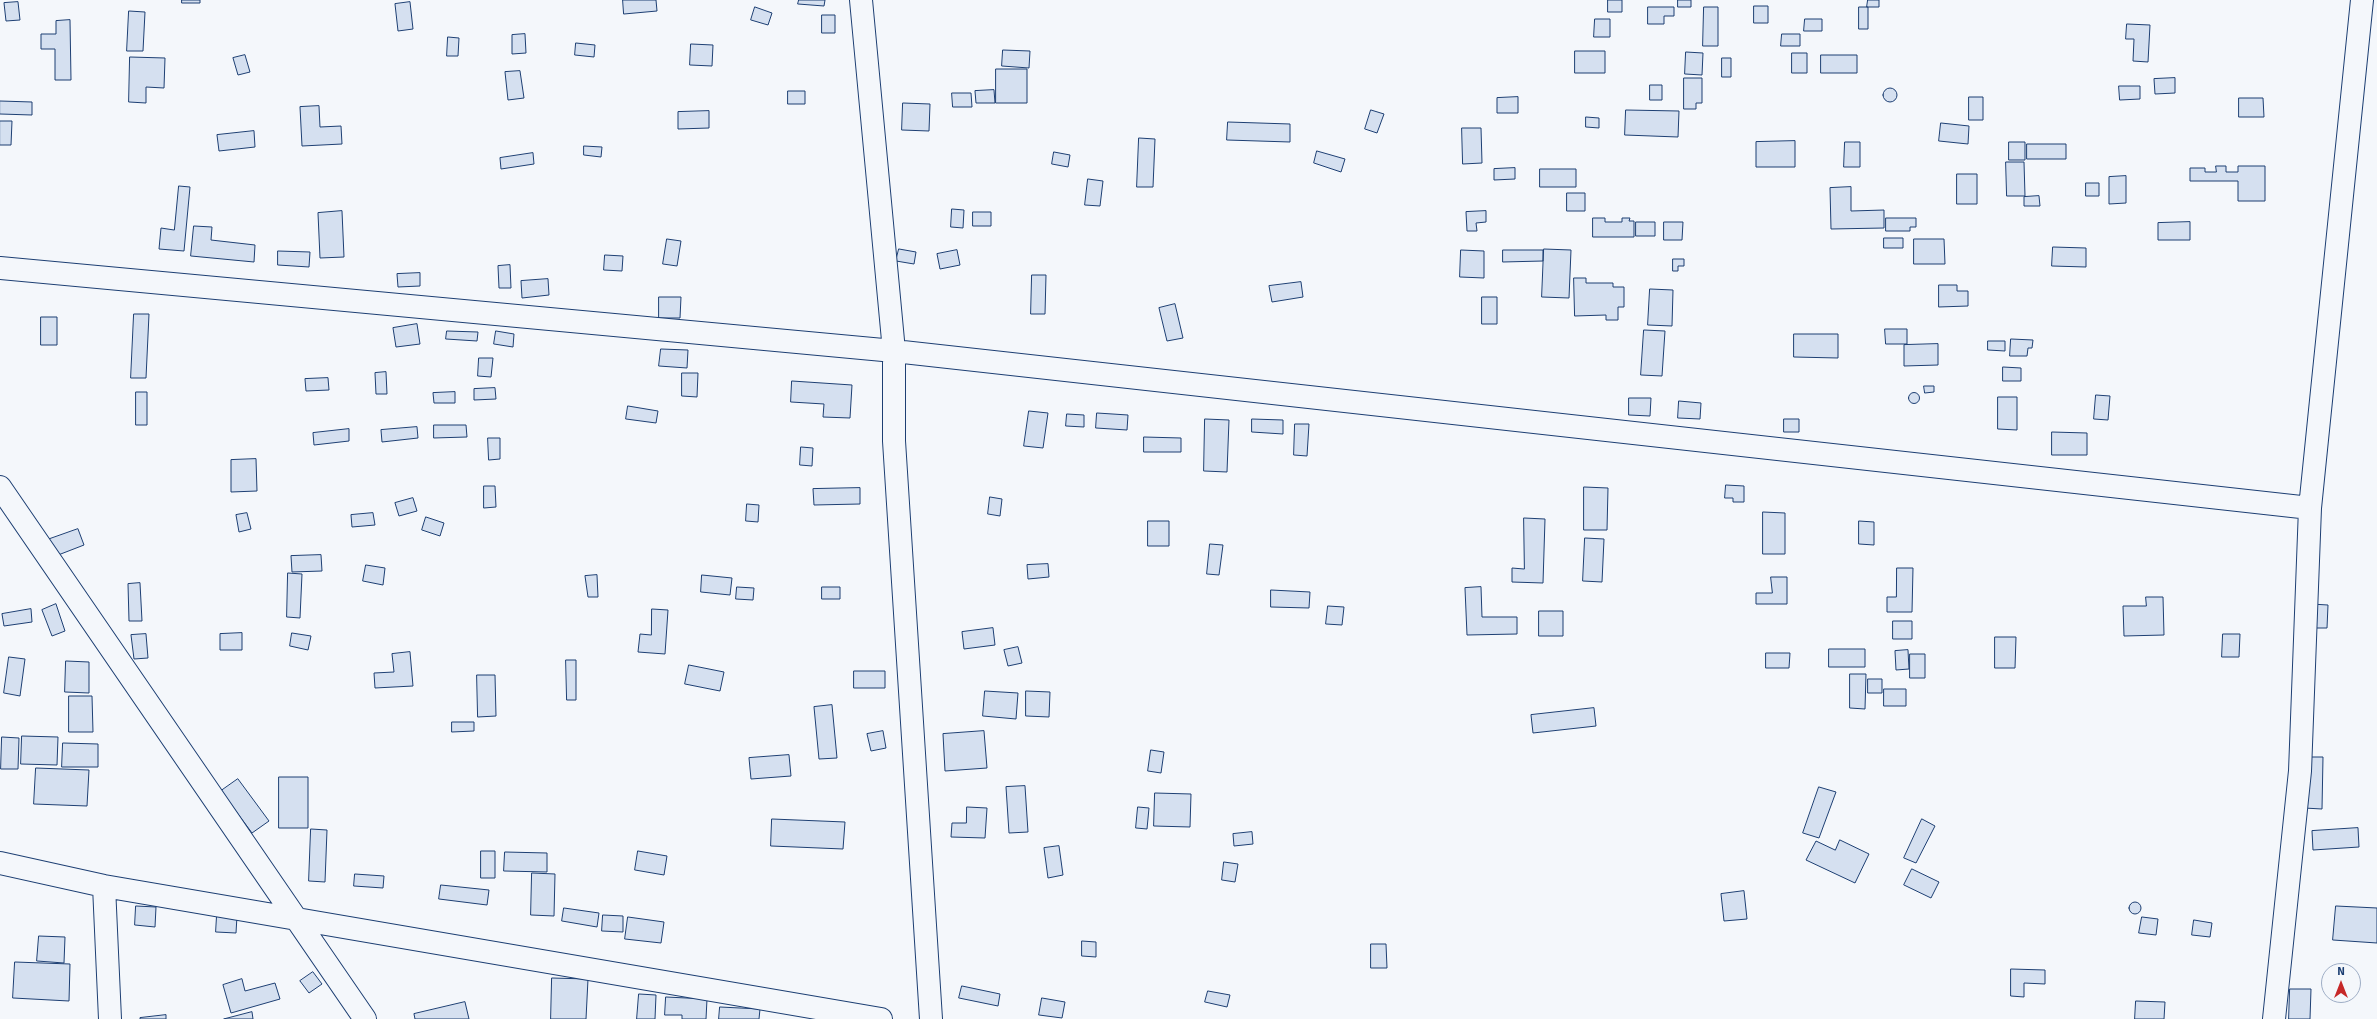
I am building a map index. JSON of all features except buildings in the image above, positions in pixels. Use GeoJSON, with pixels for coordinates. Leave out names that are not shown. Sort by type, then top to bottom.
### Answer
{"type":"FeatureCollection","features":[{"type":"Feature","properties":{"kind":"street"},"geometry":{"type":"LineString","coordinates":[[861,0],[894,351],[894,441],[931,1019]]}},
{"type":"Feature","properties":{"kind":"street"},"geometry":{"type":"LineString","coordinates":[[2274,1019],[2300,771],[2310,508],[2367,15]]}},
{"type":"Feature","properties":{"kind":"street"},"geometry":{"type":"LineString","coordinates":[[0,268],[894,351],[2310,508]]}},
{"type":"Feature","properties":{"kind":"street"},"geometry":{"type":"LineString","coordinates":[[0,487],[365,1019]]}},
{"type":"Feature","properties":{"kind":"street"},"geometry":{"type":"LineString","coordinates":[[0,863],[104,886],[296,920],[881,1019]]}},
{"type":"Feature","properties":{"kind":"street"},"geometry":{"type":"LineString","coordinates":[[104,886],[110,1019]]}}]}
